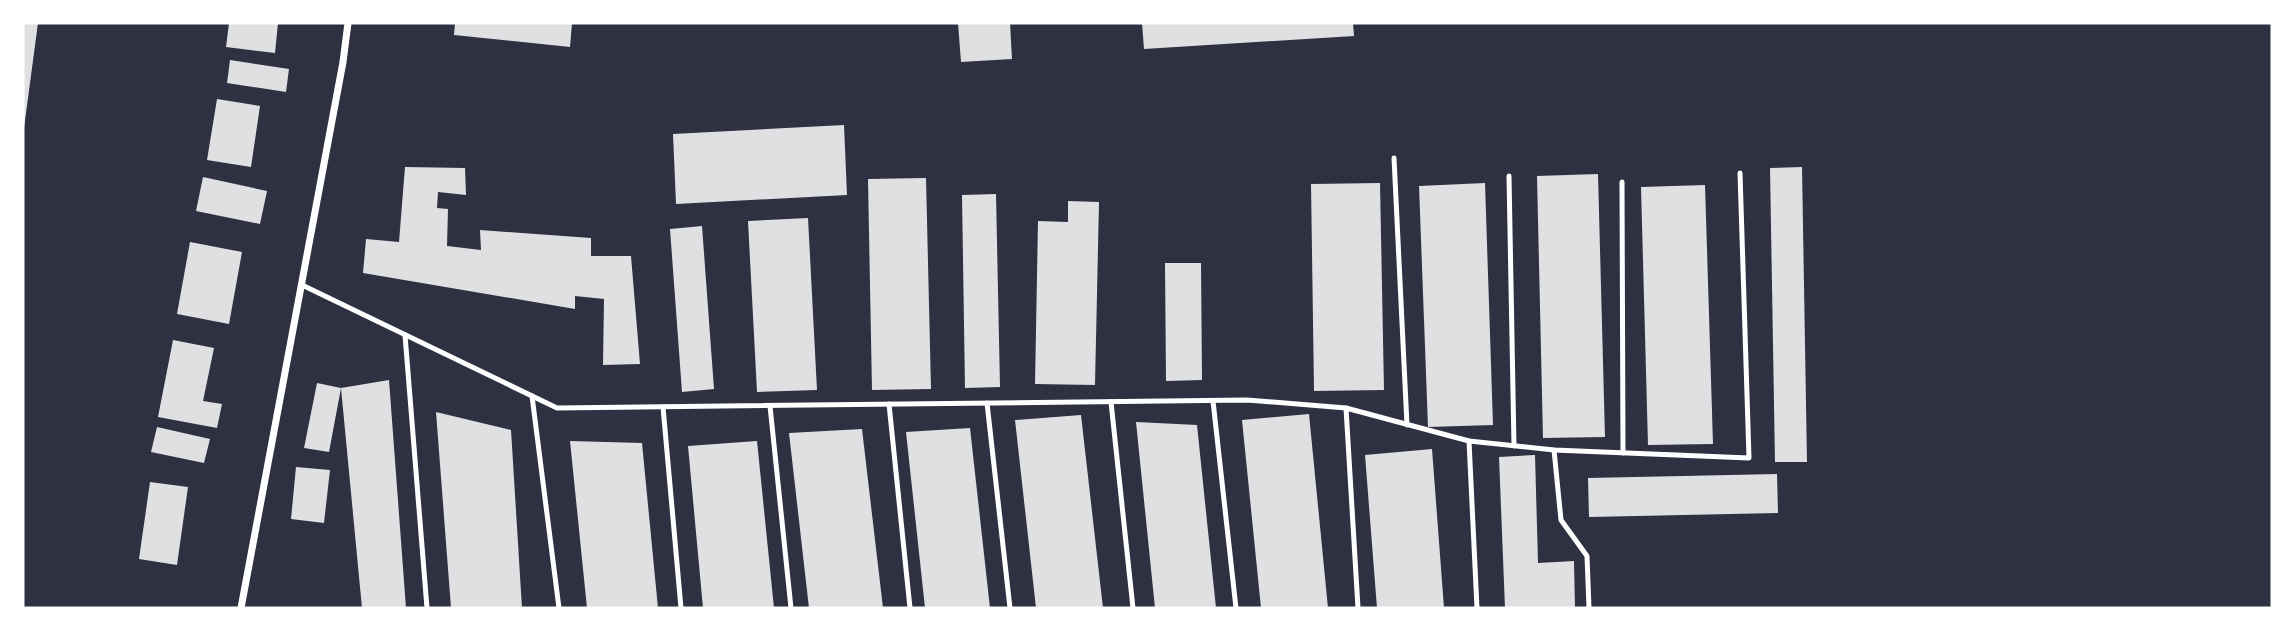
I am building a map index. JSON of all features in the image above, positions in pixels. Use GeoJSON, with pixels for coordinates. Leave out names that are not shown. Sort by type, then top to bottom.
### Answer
{"type":"FeatureCollection","features":[{"type":"Feature","properties":{"kind":"street"},"geometry":{"type":"LineString","coordinates":[[241,608],[348,23]]}},
{"type":"Feature","properties":{"kind":"lane"},"geometry":{"type":"LineString","coordinates":[[1394,158],[1407,425]]}},
{"type":"Feature","properties":{"kind":"lane"},"geometry":{"type":"LineString","coordinates":[[302,285],[557,408],[1247,400],[1346,408],[1469,441],[1554,450],[1749,458],[1740,173]]}},
{"type":"Feature","properties":{"kind":"lane"},"geometry":{"type":"LineString","coordinates":[[1509,176],[1514,446]]}},
{"type":"Feature","properties":{"kind":"lane"},"geometry":{"type":"LineString","coordinates":[[1622,183],[1623,453]]}},
{"type":"Feature","properties":{"kind":"lane"},"geometry":{"type":"LineString","coordinates":[[405,335],[427,608]]}},
{"type":"Feature","properties":{"kind":"lane"},"geometry":{"type":"LineString","coordinates":[[532,396],[559,608]]}},
{"type":"Feature","properties":{"kind":"lane"},"geometry":{"type":"LineString","coordinates":[[1213,401],[1236,608]]}},
{"type":"Feature","properties":{"kind":"lane"},"geometry":{"type":"LineString","coordinates":[[1111,402],[1133,608]]}},
{"type":"Feature","properties":{"kind":"lane"},"geometry":{"type":"LineString","coordinates":[[987,403],[1010,608]]}},
{"type":"Feature","properties":{"kind":"lane"},"geometry":{"type":"LineString","coordinates":[[888,404],[910,608]]}},
{"type":"Feature","properties":{"kind":"lane"},"geometry":{"type":"LineString","coordinates":[[770,405],[792,608]]}},
{"type":"Feature","properties":{"kind":"lane"},"geometry":{"type":"LineString","coordinates":[[663,407],[681,608]]}},
{"type":"Feature","properties":{"kind":"lane"},"geometry":{"type":"LineString","coordinates":[[1346,408],[1358,608]]}},
{"type":"Feature","properties":{"kind":"lane"},"geometry":{"type":"LineString","coordinates":[[1469,441],[1477,608]]}},
{"type":"Feature","properties":{"kind":"lane"},"geometry":{"type":"LineString","coordinates":[[1554,450],[1561,520],[1587,556],[1589,608]]}},
{"type":"Feature","properties":{"kind":"building"},"geometry":{"type":"Polygon","coordinates":[[[23,23],[38,23],[24,128],[23,128],[23,23]]]}},
{"type":"Feature","properties":{"kind":"building"},"geometry":{"type":"Polygon","coordinates":[[[229,23],[278,23],[275,53],[226,47],[229,23]]]}},
{"type":"Feature","properties":{"kind":"building"},"geometry":{"type":"Polygon","coordinates":[[[455,23],[572,23],[570,47],[454,35],[455,23]]]}},
{"type":"Feature","properties":{"kind":"building"},"geometry":{"type":"Polygon","coordinates":[[[958,23],[1010,23],[1012,59],[961,62],[958,23]]]}},
{"type":"Feature","properties":{"kind":"building"},"geometry":{"type":"Polygon","coordinates":[[[1142,23],[1353,23],[1354,36],[1144,49],[1142,23]]]}},
{"type":"Feature","properties":{"kind":"building"},"geometry":{"type":"Polygon","coordinates":[[[230,60],[289,69],[286,92],[227,83],[230,60]]]}},
{"type":"Feature","properties":{"kind":"building"},"geometry":{"type":"Polygon","coordinates":[[[217,99],[260,106],[251,167],[207,160],[217,99]]]}},
{"type":"Feature","properties":{"kind":"building"},"geometry":{"type":"Polygon","coordinates":[[[844,125],[847,195],[676,204],[673,134],[844,125]]]}},
{"type":"Feature","properties":{"kind":"building"},"geometry":{"type":"Polygon","coordinates":[[[405,167],[465,168],[466,195],[438,192],[437,208],[448,209],[447,246],[481,250],[480,230],[591,238],[591,256],[631,256],[640,364],[603,365],[604,299],[575,296],[575,309],[363,273],[366,239],[399,242],[405,167]]]}},
{"type":"Feature","properties":{"kind":"building"},"geometry":{"type":"Polygon","coordinates":[[[1802,167],[1807,462],[1775,462],[1770,168],[1802,167]]]}},
{"type":"Feature","properties":{"kind":"building"},"geometry":{"type":"Polygon","coordinates":[[[1598,174],[1605,437],[1543,438],[1537,176],[1598,174]]]}},
{"type":"Feature","properties":{"kind":"building"},"geometry":{"type":"Polygon","coordinates":[[[203,177],[267,191],[260,224],[196,211],[203,177]]]}},
{"type":"Feature","properties":{"kind":"building"},"geometry":{"type":"Polygon","coordinates":[[[926,178],[931,389],[872,390],[868,179],[926,178]]]}},
{"type":"Feature","properties":{"kind":"building"},"geometry":{"type":"Polygon","coordinates":[[[1380,183],[1384,390],[1314,391],[1311,184],[1380,183]]]}},
{"type":"Feature","properties":{"kind":"building"},"geometry":{"type":"Polygon","coordinates":[[[1485,183],[1493,425],[1428,427],[1419,186],[1485,183]]]}},
{"type":"Feature","properties":{"kind":"building"},"geometry":{"type":"Polygon","coordinates":[[[1705,185],[1713,444],[1648,445],[1641,187],[1705,185]]]}},
{"type":"Feature","properties":{"kind":"building"},"geometry":{"type":"Polygon","coordinates":[[[996,194],[1000,387],[965,388],[962,195],[996,194]]]}},
{"type":"Feature","properties":{"kind":"building"},"geometry":{"type":"Polygon","coordinates":[[[1068,201],[1099,202],[1095,385],[1035,384],[1038,221],[1068,222],[1068,201]]]}},
{"type":"Feature","properties":{"kind":"building"},"geometry":{"type":"Polygon","coordinates":[[[808,218],[817,390],[757,392],[748,221],[808,218]]]}},
{"type":"Feature","properties":{"kind":"building"},"geometry":{"type":"Polygon","coordinates":[[[702,226],[714,389],[682,392],[670,229],[702,226]]]}},
{"type":"Feature","properties":{"kind":"building"},"geometry":{"type":"Polygon","coordinates":[[[190,242],[242,252],[229,324],[177,314],[190,242]]]}},
{"type":"Feature","properties":{"kind":"building"},"geometry":{"type":"Polygon","coordinates":[[[1165,263],[1201,263],[1202,380],[1166,381],[1165,263]]]}},
{"type":"Feature","properties":{"kind":"building"},"geometry":{"type":"Polygon","coordinates":[[[173,340],[214,348],[203,401],[222,404],[217,428],[158,417],[173,340]]]}},
{"type":"Feature","properties":{"kind":"building"},"geometry":{"type":"Polygon","coordinates":[[[389,380],[406,608],[362,608],[341,388],[389,380]]]}},
{"type":"Feature","properties":{"kind":"building"},"geometry":{"type":"Polygon","coordinates":[[[317,383],[341,388],[329,452],[304,448],[317,383]]]}},
{"type":"Feature","properties":{"kind":"building"},"geometry":{"type":"Polygon","coordinates":[[[436,412],[511,430],[522,608],[451,608],[436,412]]]}},
{"type":"Feature","properties":{"kind":"building"},"geometry":{"type":"Polygon","coordinates":[[[1309,414],[1328,608],[1261,608],[1242,420],[1309,414]]]}},
{"type":"Feature","properties":{"kind":"building"},"geometry":{"type":"Polygon","coordinates":[[[1081,415],[1103,608],[1036,608],[1015,420],[1081,415]]]}},
{"type":"Feature","properties":{"kind":"building"},"geometry":{"type":"Polygon","coordinates":[[[1136,422],[1197,425],[1216,608],[1155,608],[1136,422]]]}},
{"type":"Feature","properties":{"kind":"building"},"geometry":{"type":"Polygon","coordinates":[[[157,427],[210,439],[204,463],[151,452],[157,427]]]}},
{"type":"Feature","properties":{"kind":"building"},"geometry":{"type":"Polygon","coordinates":[[[970,428],[990,608],[925,608],[906,432],[970,428]]]}},
{"type":"Feature","properties":{"kind":"building"},"geometry":{"type":"Polygon","coordinates":[[[862,429],[883,608],[809,608],[789,433],[862,429]]]}},
{"type":"Feature","properties":{"kind":"building"},"geometry":{"type":"Polygon","coordinates":[[[570,441],[642,443],[658,608],[587,608],[570,441]]]}},
{"type":"Feature","properties":{"kind":"building"},"geometry":{"type":"Polygon","coordinates":[[[757,441],[774,608],[703,608],[688,446],[757,441]]]}},
{"type":"Feature","properties":{"kind":"building"},"geometry":{"type":"Polygon","coordinates":[[[1432,449],[1444,608],[1377,608],[1365,455],[1432,449]]]}},
{"type":"Feature","properties":{"kind":"building"},"geometry":{"type":"Polygon","coordinates":[[[1535,455],[1538,563],[1574,561],[1575,608],[1505,608],[1499,457],[1535,455]]]}},
{"type":"Feature","properties":{"kind":"building"},"geometry":{"type":"Polygon","coordinates":[[[296,467],[330,470],[324,523],[291,519],[296,467]]]}},
{"type":"Feature","properties":{"kind":"building"},"geometry":{"type":"Polygon","coordinates":[[[1777,474],[1778,513],[1589,517],[1588,478],[1777,474]]]}},
{"type":"Feature","properties":{"kind":"building"},"geometry":{"type":"Polygon","coordinates":[[[150,482],[188,487],[177,565],[139,559],[150,482]]]}}]}
